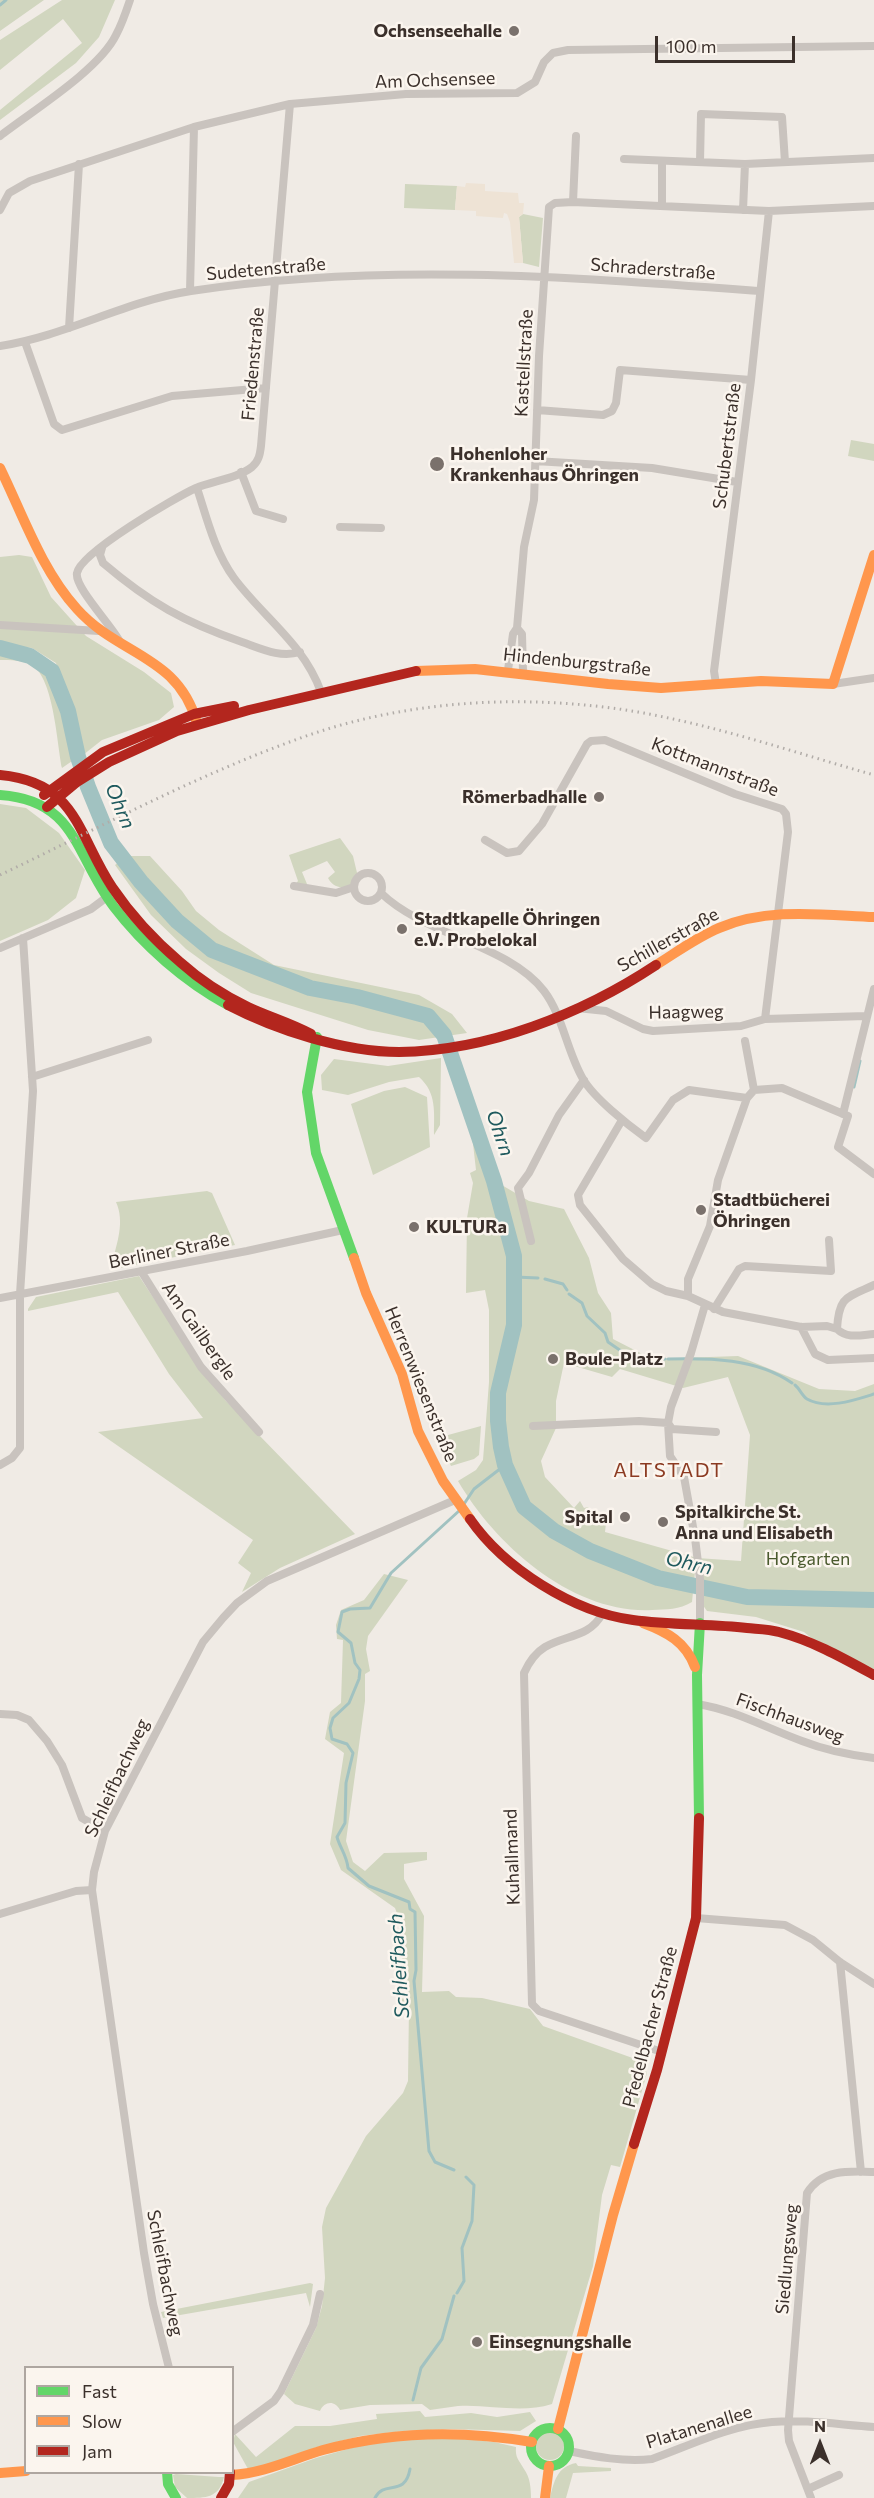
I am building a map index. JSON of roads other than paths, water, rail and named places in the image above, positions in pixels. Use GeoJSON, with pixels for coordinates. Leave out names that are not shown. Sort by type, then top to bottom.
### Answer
{"type":"FeatureCollection","features":[{"type":"Feature","properties":{"kind":"main road"},"geometry":{"type":"LineString","coordinates":[[0,468],[53,575],[76,608],[99,631],[159,667],[184,689],[196,718]]}},
{"type":"Feature","properties":{"kind":"main road"},"geometry":{"type":"LineString","coordinates":[[833,684],[874,555]]}},
{"type":"Feature","properties":{"kind":"main road","name":"Hindenburgstraße"},"geometry":{"type":"LineString","coordinates":[[43,805],[59,796],[70,782],[103,752],[196,718],[410,671],[447,668],[508,670],[626,686],[662,688],[751,681],[833,684]]}},
{"type":"Feature","properties":{"kind":"main road","name":"Hindenburgstraße"},"geometry":{"type":"LineString","coordinates":[[43,805],[48,790],[98,769],[123,753],[196,718]]}},
{"type":"Feature","properties":{"kind":"main road"},"geometry":{"type":"LineString","coordinates":[[0,775],[27,780],[59,796],[77,822],[102,871],[123,902],[179,961],[216,989],[248,1007],[292,1024],[317,1037]]}},
{"type":"Feature","properties":{"kind":"main road"},"geometry":{"type":"LineString","coordinates":[[0,795],[14,796],[43,805],[71,837],[107,897],[139,934],[181,973],[245,1016],[295,1034],[317,1037]]}},
{"type":"Feature","properties":{"kind":"main road","name":"Schillerstraße"},"geometry":{"type":"LineString","coordinates":[[317,1037],[387,1051],[435,1050],[467,1044],[575,1008],[635,978],[702,936],[732,923],[758,916],[778,914],[874,917]]}},
{"type":"Feature","properties":{"kind":"main road"},"geometry":{"type":"LineString","coordinates":[[295,1034],[305,1041],[313,1053],[324,1045],[336,1042]]}},
{"type":"Feature","properties":{"kind":"main road","name":"Herrenwiesenstraße"},"geometry":{"type":"LineString","coordinates":[[317,1037],[307,1092],[316,1153],[366,1293],[402,1374],[414,1422],[443,1481],[466,1516],[507,1558],[537,1580],[569,1600],[602,1614],[634,1620],[756,1628],[798,1636],[874,1675]]}},
{"type":"Feature","properties":{"kind":"main road"},"geometry":{"type":"LineString","coordinates":[[634,1620],[668,1633],[685,1646],[692,1658],[697,1675]]}},
{"type":"Feature","properties":{"kind":"main road","name":"Pfedelbacher Straße"},"geometry":{"type":"LineString","coordinates":[[558,2429],[613,2215],[662,2052],[696,1918],[699,1823],[697,1675],[700,1623]]}},
{"type":"Feature","properties":{"kind":"main road"},"geometry":{"type":"LineString","coordinates":[[545,2429],[558,2429],[566,2436],[569,2451],[562,2462],[549,2466],[535,2458],[532,2442],[539,2432],[545,2429]]}},
{"type":"Feature","properties":{"kind":"main road"},"geometry":{"type":"LineString","coordinates":[[221,2498],[230,2484],[230,2474],[253,2475],[318,2452],[364,2439],[403,2434],[478,2434],[532,2442]]}},
{"type":"Feature","properties":{"kind":"main road"},"geometry":{"type":"LineString","coordinates":[[544,2498],[549,2466]]}},
{"type":"Feature","properties":{"kind":"main road"},"geometry":{"type":"LineString","coordinates":[[0,2473],[24,2471]]}},
{"type":"Feature","properties":{"kind":"main road"},"geometry":{"type":"LineString","coordinates":[[167,2474],[168,2484],[176,2498]]}},
{"type":"Feature","properties":{"kind":"street"},"geometry":{"type":"LineString","coordinates":[[0,136],[79,77],[96,61],[116,36],[130,0]]}},
{"type":"Feature","properties":{"kind":"street","name":"Am Ochsensee"},"geometry":{"type":"LineString","coordinates":[[0,210],[9,193],[30,181],[194,127],[290,104],[406,94],[516,93],[535,82],[544,62],[553,53],[568,50],[874,46]]}},
{"type":"Feature","properties":{"kind":"street","name":"Friedenstraße"},"geometry":{"type":"LineString","coordinates":[[241,472],[252,467],[258,460],[261,446],[290,104]]}},
{"type":"Feature","properties":{"kind":"street"},"geometry":{"type":"LineString","coordinates":[[700,162],[701,114],[782,117],[785,162]]}},
{"type":"Feature","properties":{"kind":"street"},"geometry":{"type":"LineString","coordinates":[[190,291],[194,127]]}},
{"type":"Feature","properties":{"kind":"street"},"geometry":{"type":"LineString","coordinates":[[576,136],[573,202],[769,211],[874,206]]}},
{"type":"Feature","properties":{"kind":"street"},"geometry":{"type":"LineString","coordinates":[[624,159],[745,164],[874,158]]}},
{"type":"Feature","properties":{"kind":"street"},"geometry":{"type":"LineString","coordinates":[[662,161],[662,206]]}},
{"type":"Feature","properties":{"kind":"street"},"geometry":{"type":"LineString","coordinates":[[69,328],[79,164]]}},
{"type":"Feature","properties":{"kind":"street"},"geometry":{"type":"LineString","coordinates":[[742,210],[745,164]]}},
{"type":"Feature","properties":{"kind":"street","name":"Kastellstraße"},"geometry":{"type":"LineString","coordinates":[[508,670],[513,634],[517,628],[525,539],[534,500],[549,207],[555,203],[573,202]]}},
{"type":"Feature","properties":{"kind":"street","name":"Schubertstraße"},"geometry":{"type":"LineString","coordinates":[[716,684],[714,671],[751,380],[769,211]]}},
{"type":"Feature","properties":{"kind":"street","name":"Sudetenstraße"},"geometry":{"type":"LineString","coordinates":[[0,346],[25,342],[69,328],[132,304],[190,291],[276,282],[404,275],[518,275],[544,278]]}},
{"type":"Feature","properties":{"kind":"street","name":"Schraderstraße"},"geometry":{"type":"LineString","coordinates":[[544,278],[760,291]]}},
{"type":"Feature","properties":{"kind":"street"},"geometry":{"type":"LineString","coordinates":[[25,342],[54,424],[62,430],[171,396],[266,388]]}},
{"type":"Feature","properties":{"kind":"street"},"geometry":{"type":"LineString","coordinates":[[537,410],[603,415],[612,411],[616,403],[620,370],[751,380]]}},
{"type":"Feature","properties":{"kind":"street"},"geometry":{"type":"LineString","coordinates":[[535,461],[652,468],[737,482]]}},
{"type":"Feature","properties":{"kind":"street"},"geometry":{"type":"LineString","coordinates":[[122,646],[114,631],[78,583],[77,573],[81,565],[102,548],[165,504],[197,488],[241,472],[256,511],[283,519]]}},
{"type":"Feature","properties":{"kind":"street"},"geometry":{"type":"LineString","coordinates":[[197,488],[221,559],[235,580],[281,628],[300,652],[317,680],[318,693]]}},
{"type":"Feature","properties":{"kind":"street"},"geometry":{"type":"LineString","coordinates":[[340,527],[381,528]]}},
{"type":"Feature","properties":{"kind":"street"},"geometry":{"type":"LineString","coordinates":[[102,548],[100,555],[103,563],[161,608],[200,628],[274,654],[288,656],[300,652]]}},
{"type":"Feature","properties":{"kind":"street"},"geometry":{"type":"LineString","coordinates":[[0,625],[99,631]]}},
{"type":"Feature","properties":{"kind":"street","name":"Kastellstraße"},"geometry":{"type":"LineString","coordinates":[[517,628],[522,634],[522,672]]}},
{"type":"Feature","properties":{"kind":"street","name":"Hindenburgstraße"},"geometry":{"type":"LineString","coordinates":[[833,684],[874,678]]}},
{"type":"Feature","properties":{"kind":"street","name":"Kottmannstraße"},"geometry":{"type":"LineString","coordinates":[[485,840],[507,853],[519,851],[542,824],[587,744],[597,739],[605,740],[735,794],[782,809],[786,814],[788,832],[778,914]]}},
{"type":"Feature","properties":{"kind":"street"},"geometry":{"type":"LineString","coordinates":[[381,893],[373,900],[364,900],[358,897],[354,887],[355,882],[363,873],[371,872],[381,881],[381,893],[398,909],[518,967],[545,991],[584,1080],[622,1120],[646,1138],[673,1100],[689,1090],[747,1098]]}},
{"type":"Feature","properties":{"kind":"street"},"geometry":{"type":"LineString","coordinates":[[294,886],[336,893],[354,887]]}},
{"type":"Feature","properties":{"kind":"street"},"geometry":{"type":"LineString","coordinates":[[0,948],[91,909],[107,897]]}},
{"type":"Feature","properties":{"kind":"street"},"geometry":{"type":"LineString","coordinates":[[765,1019],[778,914]]}},
{"type":"Feature","properties":{"kind":"street"},"geometry":{"type":"LineString","coordinates":[[0,1465],[12,1458],[20,1448],[20,1294],[32,1077],[23,938]]}},
{"type":"Feature","properties":{"kind":"street"},"geometry":{"type":"LineString","coordinates":[[874,989],[838,1142],[841,1151],[874,1174]]}},
{"type":"Feature","properties":{"kind":"street","name":"Haagweg"},"geometry":{"type":"LineString","coordinates":[[575,1008],[606,1011],[643,1029],[653,1031],[741,1026],[765,1019],[866,1016]]}},
{"type":"Feature","properties":{"kind":"street"},"geometry":{"type":"LineString","coordinates":[[32,1077],[148,1040]]}},
{"type":"Feature","properties":{"kind":"street"},"geometry":{"type":"LineString","coordinates":[[688,1296],[688,1279],[710,1226],[718,1180],[747,1098],[754,1089],[745,1041]]}},
{"type":"Feature","properties":{"kind":"street"},"geometry":{"type":"LineString","coordinates":[[531,1241],[518,1188],[529,1173],[559,1115],[584,1080]]}},
{"type":"Feature","properties":{"kind":"street"},"geometry":{"type":"LineString","coordinates":[[754,1089],[782,1088],[845,1115]]}},
{"type":"Feature","properties":{"kind":"street"},"geometry":{"type":"LineString","coordinates":[[622,1120],[578,1195],[580,1205],[623,1259],[652,1284],[666,1291],[688,1296],[714,1309],[801,1327],[827,1326],[846,1335],[874,1334]]}},
{"type":"Feature","properties":{"kind":"street","name":"Berliner Straße"},"geometry":{"type":"LineString","coordinates":[[0,1298],[141,1272],[343,1230]]}},
{"type":"Feature","properties":{"kind":"street"},"geometry":{"type":"LineString","coordinates":[[714,1309],[739,1269],[745,1266],[831,1271],[829,1240]]}},
{"type":"Feature","properties":{"kind":"street","name":"Am Gailbergle"},"geometry":{"type":"LineString","coordinates":[[141,1272],[201,1367],[260,1432]]}},
{"type":"Feature","properties":{"kind":"street"},"geometry":{"type":"LineString","coordinates":[[837,1329],[838,1308],[843,1301],[874,1285]]}},
{"type":"Feature","properties":{"kind":"street"},"geometry":{"type":"LineString","coordinates":[[700,1623],[700,1579],[695,1538],[684,1477],[670,1456],[668,1423],[671,1407],[690,1358],[705,1305]]}},
{"type":"Feature","properties":{"kind":"street"},"geometry":{"type":"LineString","coordinates":[[801,1327],[815,1354],[828,1359],[874,1358]]}},
{"type":"Feature","properties":{"kind":"street"},"geometry":{"type":"LineString","coordinates":[[533,1426],[606,1421],[668,1423]]}},
{"type":"Feature","properties":{"kind":"street"},"geometry":{"type":"LineString","coordinates":[[668,1423],[672,1429],[716,1432]]}},
{"type":"Feature","properties":{"kind":"street","name":"Schleifbachweg"},"geometry":{"type":"LineString","coordinates":[[170,2366],[153,2304],[146,2263],[92,1890],[94,1872],[105,1832],[203,1642],[237,1603],[267,1581],[456,1502]]}},
{"type":"Feature","properties":{"kind":"street","name":"Kuhallmand"},"geometry":{"type":"LineString","coordinates":[[602,1614],[596,1624],[582,1634],[544,1647],[532,1658],[524,1673],[532,2004],[539,2011],[662,2052]]}},
{"type":"Feature","properties":{"kind":"street","name":"Fischhausweg"},"geometry":{"type":"LineString","coordinates":[[697,1704],[736,1713],[803,1742],[847,1754],[874,1758]]}},
{"type":"Feature","properties":{"kind":"street"},"geometry":{"type":"LineString","coordinates":[[0,1714],[17,1715],[29,1720],[47,1741],[62,1765],[82,1818],[105,1832]]}},
{"type":"Feature","properties":{"kind":"street"},"geometry":{"type":"LineString","coordinates":[[0,1914],[76,1891],[92,1890]]}},
{"type":"Feature","properties":{"kind":"street"},"geometry":{"type":"LineString","coordinates":[[696,1918],[785,1925],[813,1940],[840,1962],[874,1984]]}},
{"type":"Feature","properties":{"kind":"street"},"geometry":{"type":"LineString","coordinates":[[840,1962],[861,2172]]}},
{"type":"Feature","properties":{"kind":"street","name":"Siedlungsweg"},"geometry":{"type":"LineString","coordinates":[[808,2495],[789,2441],[807,2193],[820,2178],[831,2174],[874,2172]]}},
{"type":"Feature","properties":{"kind":"street"},"geometry":{"type":"LineString","coordinates":[[234,2431],[274,2401],[282,2391],[313,2325],[321,2294]]}},
{"type":"Feature","properties":{"kind":"street","name":"Platanenallee"},"geometry":{"type":"LineString","coordinates":[[569,2451],[611,2458],[652,2459],[729,2431],[769,2422],[789,2421],[874,2427]]}},
{"type":"Feature","properties":{"kind":"street"},"geometry":{"type":"LineString","coordinates":[[808,2495],[839,2475]]}},
{"type":"Feature","properties":{"kind":"waterway"},"geometry":{"type":"LineString","coordinates":[[0,5],[6,0]]}},
{"type":"Feature","properties":{"kind":"waterway","name":"Ohrn"},"geometry":{"type":"LineString","coordinates":[[0,648],[30,656],[52,671],[68,711],[78,757],[88,787],[111,843],[141,882],[177,921],[212,950],[310,988],[357,997],[428,1016],[444,1035],[494,1181],[514,1256],[514,1325],[498,1393],[498,1421],[505,1465],[524,1507],[554,1531],[590,1551],[658,1578],[747,1597],[874,1600]]}},
{"type":"Feature","properties":{"kind":"waterway"},"geometry":{"type":"LineString","coordinates":[[854,1087],[860,1061]]}},
{"type":"Feature","properties":{"kind":"waterway"},"geometry":{"type":"LineString","coordinates":[[515,1277],[538,1278]]}},
{"type":"Feature","properties":{"kind":"waterway"},"geometry":{"type":"LineString","coordinates":[[545,1279],[563,1284],[567,1290]]}},
{"type":"Feature","properties":{"kind":"waterway"},"geometry":{"type":"LineString","coordinates":[[569,1294],[582,1303],[587,1316],[605,1333],[608,1342],[624,1353],[638,1358],[665,1359]]}},
{"type":"Feature","properties":{"kind":"waterway"},"geometry":{"type":"LineString","coordinates":[[668,1359],[700,1359],[748,1364],[792,1383]]}},
{"type":"Feature","properties":{"kind":"waterway"},"geometry":{"type":"LineString","coordinates":[[795,1385],[807,1399],[823,1404],[840,1403],[874,1394]]}},
{"type":"Feature","properties":{"kind":"waterway","name":"Schleifbach"},"geometry":{"type":"LineString","coordinates":[[464,1504],[474,1489],[505,1465]]}},
{"type":"Feature","properties":{"kind":"waterway","name":"Schleifbach"},"geometry":{"type":"LineString","coordinates":[[454,2170],[435,2162],[429,2151],[414,1981],[416,1970],[415,1912],[410,1909],[409,1902],[369,1886],[348,1868],[337,1837],[345,1823],[346,1783],[353,1753],[347,1744],[332,1739],[330,1728],[333,1718],[349,1703],[359,1679],[360,1670],[355,1663],[351,1643],[338,1632],[342,1612],[350,1609],[370,1608],[391,1573],[460,1510]]}},
{"type":"Feature","properties":{"kind":"waterway","name":"Schleifbach"},"geometry":{"type":"LineString","coordinates":[[457,2293],[464,2281],[462,2248],[472,2221],[474,2185],[466,2177]]}},
{"type":"Feature","properties":{"kind":"waterway","name":"Schleifbach"},"geometry":{"type":"LineString","coordinates":[[413,2400],[421,2368],[442,2339],[454,2296]]}},
{"type":"Feature","properties":{"kind":"waterway","name":"Schleifbach"},"geometry":{"type":"LineString","coordinates":[[375,2498],[379,2492],[404,2483],[410,2469]]}},
{"type":"Feature","properties":{"kind":"railway"},"geometry":{"type":"LineString","coordinates":[[0,875],[195,781],[274,748],[354,722],[434,707],[475,703],[557,703],[638,712],[727,732],[874,775]]}},
{"type":"Feature","properties":{"kind":"place","name":"Ochsenseehalle"},"geometry":{"type":"Point","coordinates":[514,31]}},
{"type":"Feature","properties":{"kind":"place","name":"Hohenloher Krankenhaus Öhringen"},"geometry":{"type":"Point","coordinates":[437,464]}},
{"type":"Feature","properties":{"kind":"place","name":"Römerbadhalle"},"geometry":{"type":"Point","coordinates":[599,797]}},
{"type":"Feature","properties":{"kind":"place","name":"Stadtkapelle Öhringen e.V. Probelokal"},"geometry":{"type":"Point","coordinates":[402,929]}},
{"type":"Feature","properties":{"kind":"place","name":"Stadtbücherei Öhringen"},"geometry":{"type":"Point","coordinates":[701,1210]}},
{"type":"Feature","properties":{"kind":"place","name":"KULTURa"},"geometry":{"type":"Point","coordinates":[414,1227]}},
{"type":"Feature","properties":{"kind":"place","name":"Boule-Platz"},"geometry":{"type":"Point","coordinates":[553,1359]}},
{"type":"Feature","properties":{"kind":"place","name":"Spital"},"geometry":{"type":"Point","coordinates":[625,1517]}},
{"type":"Feature","properties":{"kind":"place","name":"Spitalkirche St. Anna und Elisabeth"},"geometry":{"type":"Point","coordinates":[663,1522]}},
{"type":"Feature","properties":{"kind":"place","name":"Einsegnungshalle"},"geometry":{"type":"Point","coordinates":[477,2342]}},
{"type":"Feature","properties":{"kind":"district","name":"ALTSTADT"},"geometry":{"type":"Point","coordinates":[669,1470]}},
{"type":"Feature","properties":{"kind":"park label","name":"Hofgarten"},"geometry":{"type":"Point","coordinates":[808,1559]}}]}
